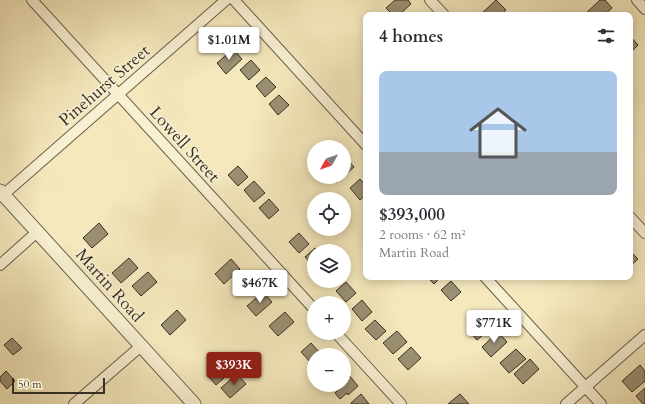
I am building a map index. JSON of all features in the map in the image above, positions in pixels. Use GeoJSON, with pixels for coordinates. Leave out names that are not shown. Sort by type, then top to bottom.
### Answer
{"type":"FeatureCollection","features":[{"type":"Feature","properties":{"kind":"street","name":"Lowell Street"},"geometry":{"type":"LineString","coordinates":[[32,0],[307,301]]}},
{"type":"Feature","properties":{"kind":"street","name":"Pinehurst Street"},"geometry":{"type":"LineString","coordinates":[[2,193],[226,0]]}},
{"type":"Feature","properties":{"kind":"street"},"geometry":{"type":"LineString","coordinates":[[234,0],[363,142]]}},
{"type":"Feature","properties":{"kind":"street"},"geometry":{"type":"LineString","coordinates":[[430,0],[441,12]]}},
{"type":"Feature","properties":{"kind":"street"},"geometry":{"type":"LineString","coordinates":[[637,0],[645,9]]}},
{"type":"Feature","properties":{"kind":"street","name":"Martin Road"},"geometry":{"type":"LineString","coordinates":[[2,193],[194,404]]}},
{"type":"Feature","properties":{"kind":"street"},"geometry":{"type":"LineString","coordinates":[[633,220],[645,233]]}},
{"type":"Feature","properties":{"kind":"street"},"geometry":{"type":"LineString","coordinates":[[0,265],[37,232]]}},
{"type":"Feature","properties":{"kind":"street"},"geometry":{"type":"LineString","coordinates":[[488,280],[601,404]]}},
{"type":"Feature","properties":{"kind":"street"},"geometry":{"type":"LineString","coordinates":[[566,404],[645,335]]}},
{"type":"Feature","properties":{"kind":"street"},"geometry":{"type":"LineString","coordinates":[[342,340],[401,404]]}},
{"type":"Feature","properties":{"kind":"street"},"geometry":{"type":"LineString","coordinates":[[74,404],[141,346]]}},
{"type":"Feature","properties":{"kind":"building"},"geometry":{"type":"Polygon","coordinates":[[[395,0],[408,0],[411,4],[402,12],[390,12],[386,8],[395,0]]]}},
{"type":"Feature","properties":{"kind":"building"},"geometry":{"type":"Polygon","coordinates":[[[496,0],[506,10],[504,12],[483,12],[496,0]]]}},
{"type":"Feature","properties":{"kind":"building"},"geometry":{"type":"Polygon","coordinates":[[[600,0],[605,0],[612,8],[607,12],[587,12],[600,0]]]}},
{"type":"Feature","properties":{"kind":"building"},"geometry":{"type":"Polygon","coordinates":[[[226,28],[235,38],[219,53],[210,42],[226,28]]]}},
{"type":"Feature","properties":{"kind":"building"},"geometry":{"type":"Polygon","coordinates":[[[633,39],[638,45],[633,50],[633,39]]]}},
{"type":"Feature","properties":{"kind":"building"},"geometry":{"type":"Polygon","coordinates":[[[233,49],[242,59],[226,74],[217,63],[233,49]]]}},
{"type":"Feature","properties":{"kind":"building"},"geometry":{"type":"Polygon","coordinates":[[[251,60],[260,70],[249,80],[240,70],[251,60]]]}},
{"type":"Feature","properties":{"kind":"building"},"geometry":{"type":"Polygon","coordinates":[[[266,77],[276,87],[265,97],[256,86],[266,77]]]}},
{"type":"Feature","properties":{"kind":"building"},"geometry":{"type":"Polygon","coordinates":[[[279,95],[289,105],[278,115],[269,104],[279,95]]]}},
{"type":"Feature","properties":{"kind":"building"},"geometry":{"type":"Polygon","coordinates":[[[238,166],[248,177],[238,186],[228,175],[238,166]]]}},
{"type":"Feature","properties":{"kind":"building"},"geometry":{"type":"Polygon","coordinates":[[[360,179],[363,182],[363,198],[360,200],[350,188],[360,179]]]}},
{"type":"Feature","properties":{"kind":"building"},"geometry":{"type":"Polygon","coordinates":[[[254,181],[265,193],[254,202],[244,190],[254,181]]]}},
{"type":"Feature","properties":{"kind":"building"},"geometry":{"type":"Polygon","coordinates":[[[269,199],[279,210],[269,219],[259,208],[269,199]]]}},
{"type":"Feature","properties":{"kind":"building"},"geometry":{"type":"Polygon","coordinates":[[[99,223],[108,234],[92,248],[83,238],[99,223]]]}},
{"type":"Feature","properties":{"kind":"building"},"geometry":{"type":"Polygon","coordinates":[[[299,233],[309,244],[307,244],[299,253],[289,242],[299,233]]]}},
{"type":"Feature","properties":{"kind":"building"},"geometry":{"type":"Polygon","coordinates":[[[633,254],[638,259],[633,263],[633,254]]]}},
{"type":"Feature","properties":{"kind":"building"},"geometry":{"type":"Polygon","coordinates":[[[129,258],[138,268],[121,283],[112,273],[129,258]]]}},
{"type":"Feature","properties":{"kind":"building"},"geometry":{"type":"Polygon","coordinates":[[[231,259],[240,269],[224,284],[215,274],[231,259]]]}},
{"type":"Feature","properties":{"kind":"building"},"geometry":{"type":"Polygon","coordinates":[[[148,272],[157,282],[141,296],[132,286],[148,272]]]}},
{"type":"Feature","properties":{"kind":"building"},"geometry":{"type":"Polygon","coordinates":[[[430,280],[438,280],[434,284],[430,280]]]}},
{"type":"Feature","properties":{"kind":"building"},"geometry":{"type":"Polygon","coordinates":[[[451,281],[461,292],[451,301],[441,290],[451,281]]]}},
{"type":"Feature","properties":{"kind":"building"},"geometry":{"type":"Polygon","coordinates":[[[339,288],[351,288],[356,293],[351,298],[351,296],[341,296],[336,291],[339,288]]]}},
{"type":"Feature","properties":{"kind":"building"},"geometry":{"type":"Polygon","coordinates":[[[263,292],[272,302],[256,316],[247,306],[263,292]]]}},
{"type":"Feature","properties":{"kind":"building"},"geometry":{"type":"Polygon","coordinates":[[[362,300],[372,312],[362,321],[352,309],[362,300]]]}},
{"type":"Feature","properties":{"kind":"building"},"geometry":{"type":"Polygon","coordinates":[[[177,310],[186,320],[170,335],[161,325],[177,310]]]}},
{"type":"Feature","properties":{"kind":"building"},"geometry":{"type":"Polygon","coordinates":[[[285,312],[294,322],[278,336],[269,326],[285,312]]]}},
{"type":"Feature","properties":{"kind":"building"},"geometry":{"type":"Polygon","coordinates":[[[484,316],[494,326],[477,340],[468,330],[484,316]]]}},
{"type":"Feature","properties":{"kind":"building"},"geometry":{"type":"Polygon","coordinates":[[[375,320],[386,331],[376,340],[365,329],[375,320]]]}},
{"type":"Feature","properties":{"kind":"building"},"geometry":{"type":"Polygon","coordinates":[[[397,331],[407,342],[393,354],[383,343],[397,331]]]}},
{"type":"Feature","properties":{"kind":"building"},"geometry":{"type":"Polygon","coordinates":[[[498,332],[507,342],[491,357],[482,347],[498,332]]]}},
{"type":"Feature","properties":{"kind":"building"},"geometry":{"type":"Polygon","coordinates":[[[12,338],[22,348],[13,355],[4,345],[12,338]]]}},
{"type":"Feature","properties":{"kind":"building"},"geometry":{"type":"Polygon","coordinates":[[[311,343],[316,348],[307,348],[307,359],[301,352],[311,343]]]}},
{"type":"Feature","properties":{"kind":"building"},"geometry":{"type":"Polygon","coordinates":[[[411,347],[421,358],[408,370],[398,359],[411,347]]]}},
{"type":"Feature","properties":{"kind":"building"},"geometry":{"type":"Polygon","coordinates":[[[516,349],[526,359],[509,373],[500,363],[516,349]]]}},
{"type":"Feature","properties":{"kind":"building"},"geometry":{"type":"Polygon","coordinates":[[[530,359],[539,369],[523,384],[514,374],[530,359]]]}},
{"type":"Feature","properties":{"kind":"building"},"geometry":{"type":"Polygon","coordinates":[[[223,361],[232,371],[216,385],[207,375],[223,361]]]}},
{"type":"Feature","properties":{"kind":"building"},"geometry":{"type":"Polygon","coordinates":[[[640,365],[645,371],[645,381],[632,392],[622,381],[640,365]]]}},
{"type":"Feature","properties":{"kind":"building"},"geometry":{"type":"Polygon","coordinates":[[[6,371],[15,381],[7,389],[0,381],[0,377],[6,371]]]}},
{"type":"Feature","properties":{"kind":"building"},"geometry":{"type":"Polygon","coordinates":[[[237,374],[246,384],[230,398],[221,388],[237,374]]]}},
{"type":"Feature","properties":{"kind":"building"},"geometry":{"type":"Polygon","coordinates":[[[351,378],[358,386],[348,395],[347,393],[340,399],[335,393],[351,392],[351,378]]]}},
{"type":"Feature","properties":{"kind":"building"},"geometry":{"type":"Polygon","coordinates":[[[645,388],[645,404],[643,404],[636,396],[645,388]]]}},
{"type":"Feature","properties":{"kind":"building"},"geometry":{"type":"Polygon","coordinates":[[[361,394],[369,404],[351,404],[351,403],[361,394]]]}},
{"type":"Feature","properties":{"kind":"building"},"geometry":{"type":"Polygon","coordinates":[[[460,394],[469,404],[448,404],[460,394]]]}}]}
